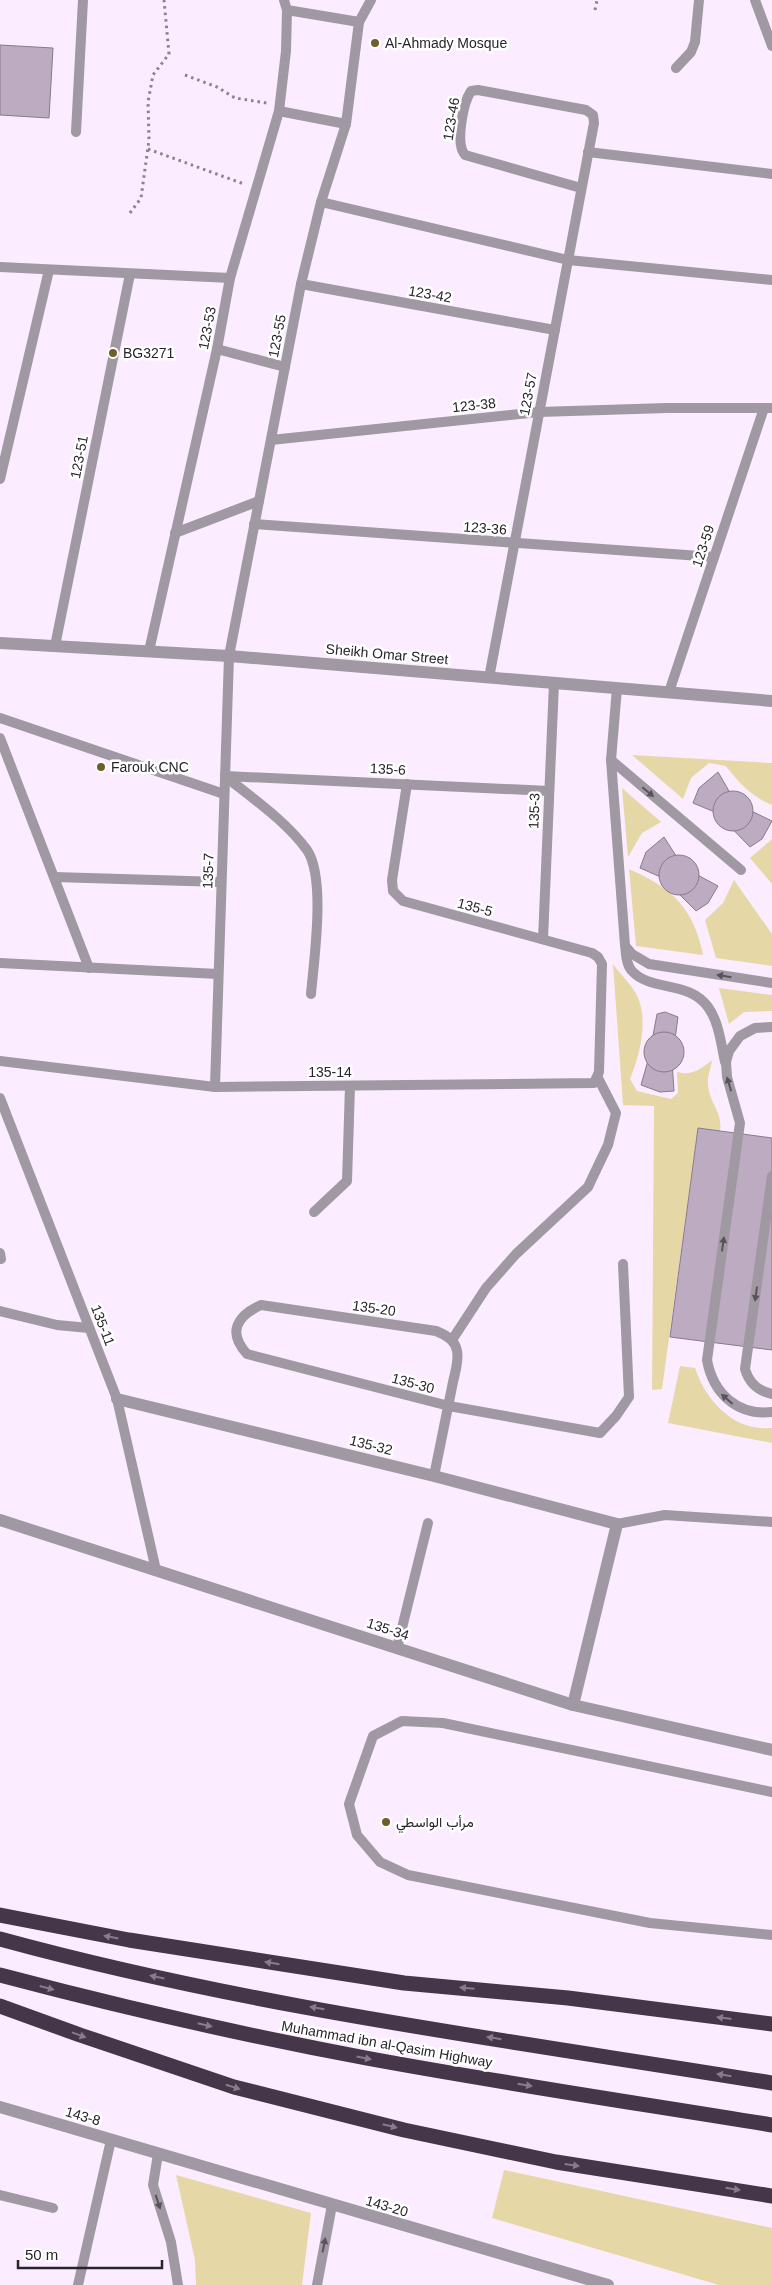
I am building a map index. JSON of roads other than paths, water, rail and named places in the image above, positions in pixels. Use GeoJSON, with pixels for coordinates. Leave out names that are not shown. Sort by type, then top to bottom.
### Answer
{"type":"FeatureCollection","features":[{"type":"Feature","properties":{"kind":"highway"},"geometry":{"type":"LineString","coordinates":[[0,1915],[129,1940],[404,1983],[568,1998],[772,2024]]}},
{"type":"Feature","properties":{"kind":"highway","name":"Muhammad ibn al-Qasim Highway"},"geometry":{"type":"LineString","coordinates":[[0,1939],[104,1965],[239,1995],[772,2083]]}},
{"type":"Feature","properties":{"kind":"highway","name":"Muhammad ibn al-Qasim Highway"},"geometry":{"type":"LineString","coordinates":[[0,1975],[85,1998],[235,2032],[368,2058],[772,2125]]}},
{"type":"Feature","properties":{"kind":"highway"},"geometry":{"type":"LineString","coordinates":[[0,2006],[80,2036],[234,2087],[404,2130],[556,2162],[772,2196]]}},
{"type":"Feature","properties":{"kind":"street","name":"Sheikh Omar Street"},"geometry":{"type":"LineString","coordinates":[[0,642],[229,656],[772,701]]}},
{"type":"Feature","properties":{"kind":"street","name":"135-32"},"geometry":{"type":"LineString","coordinates":[[117,1399],[434,1476],[617,1524]]}},
{"type":"Feature","properties":{"kind":"street","name":"135-34"},"geometry":{"type":"LineString","coordinates":[[0,1520],[573,1705],[772,1750]]}},
{"type":"Feature","properties":{"kind":"street"},"geometry":{"type":"LineString","coordinates":[[573,1705],[617,1524]]}},
{"type":"Feature","properties":{"kind":"street","name":"143-8"},"geometry":{"type":"LineString","coordinates":[[0,2108],[158,2154]]}},
{"type":"Feature","properties":{"kind":"street","name":"143-20"},"geometry":{"type":"LineString","coordinates":[[158,2154],[608,2285]]}},
{"type":"Feature","properties":{"kind":"lane"},"geometry":{"type":"LineString","coordinates":[[76,132],[82,0]]}},
{"type":"Feature","properties":{"kind":"lane"},"geometry":{"type":"LineString","coordinates":[[285,5],[359,22],[371,0]]}},
{"type":"Feature","properties":{"kind":"lane"},"geometry":{"type":"LineString","coordinates":[[676,68],[691,52],[695,42],[699,0]]}},
{"type":"Feature","properties":{"kind":"lane"},"geometry":{"type":"LineString","coordinates":[[755,0],[772,46]]}},
{"type":"Feature","properties":{"kind":"lane","name":"123-53"},"geometry":{"type":"LineString","coordinates":[[148,652],[217,349],[230,278],[279,111],[286,50],[285,5]]}},
{"type":"Feature","properties":{"kind":"lane","name":"123-55"},"geometry":{"type":"LineString","coordinates":[[229,656],[300,284],[321,202],[346,124],[359,22]]}},
{"type":"Feature","properties":{"kind":"lane","name":"123-46"},"geometry":{"type":"LineString","coordinates":[[582,188],[465,155],[461,150],[460,141],[466,99],[471,92],[478,90],[586,110],[593,115]]}},
{"type":"Feature","properties":{"kind":"lane"},"geometry":{"type":"LineString","coordinates":[[279,111],[346,124]]}},
{"type":"Feature","properties":{"kind":"lane","name":"123-57"},"geometry":{"type":"LineString","coordinates":[[489,678],[582,188],[594,123],[593,115]]}},
{"type":"Feature","properties":{"kind":"lane"},"geometry":{"type":"LineString","coordinates":[[588,152],[772,174]]}},
{"type":"Feature","properties":{"kind":"lane"},"geometry":{"type":"LineString","coordinates":[[321,202],[568,260],[772,280]]}},
{"type":"Feature","properties":{"kind":"lane"},"geometry":{"type":"LineString","coordinates":[[0,267],[230,278]]}},
{"type":"Feature","properties":{"kind":"lane"},"geometry":{"type":"LineString","coordinates":[[0,480],[49,270]]}},
{"type":"Feature","properties":{"kind":"lane","name":"123-51"},"geometry":{"type":"LineString","coordinates":[[55,646],[130,274]]}},
{"type":"Feature","properties":{"kind":"lane","name":"123-42"},"geometry":{"type":"LineString","coordinates":[[300,284],[554,330]]}},
{"type":"Feature","properties":{"kind":"lane"},"geometry":{"type":"LineString","coordinates":[[217,349],[284,368]]}},
{"type":"Feature","properties":{"kind":"lane","name":"123-38"},"geometry":{"type":"LineString","coordinates":[[270,440],[539,412],[667,408],[768,408]]}},
{"type":"Feature","properties":{"kind":"lane","name":"123-59"},"geometry":{"type":"LineString","coordinates":[[669,692],[714,557],[768,408]]}},
{"type":"Feature","properties":{"kind":"lane"},"geometry":{"type":"LineString","coordinates":[[175,533],[258,501]]}},
{"type":"Feature","properties":{"kind":"lane","name":"123-36"},"geometry":{"type":"LineString","coordinates":[[254,524],[714,557]]}},
{"type":"Feature","properties":{"kind":"lane","name":"135-7"},"geometry":{"type":"LineString","coordinates":[[215,1087],[229,656]]}},
{"type":"Feature","properties":{"kind":"lane","name":"135-3"},"geometry":{"type":"LineString","coordinates":[[543,939],[554,683]]}},
{"type":"Feature","properties":{"kind":"lane"},"geometry":{"type":"LineString","coordinates":[[617,688],[611,760],[625,945],[632,971],[643,979],[689,992],[707,1006],[716,1025],[726,1065]]}},
{"type":"Feature","properties":{"kind":"lane"},"geometry":{"type":"LineString","coordinates":[[0,718],[224,794]]}},
{"type":"Feature","properties":{"kind":"lane"},"geometry":{"type":"LineString","coordinates":[[0,738],[90,968]]}},
{"type":"Feature","properties":{"kind":"lane"},"geometry":{"type":"LineString","coordinates":[[611,760],[741,870]]}},
{"type":"Feature","properties":{"kind":"lane"},"geometry":{"type":"LineString","coordinates":[[225,776],[278,819],[308,851],[315,872],[318,898],[311,994]]}},
{"type":"Feature","properties":{"kind":"lane","name":"135-6"},"geometry":{"type":"LineString","coordinates":[[225,776],[549,790]]}},
{"type":"Feature","properties":{"kind":"lane","name":"135-5"},"geometry":{"type":"LineString","coordinates":[[407,784],[392,880],[393,892],[403,901],[592,953],[598,957],[602,964],[598,1078]]}},
{"type":"Feature","properties":{"kind":"lane"},"geometry":{"type":"LineString","coordinates":[[54,877],[221,882]]}},
{"type":"Feature","properties":{"kind":"lane"},"geometry":{"type":"LineString","coordinates":[[625,945],[632,954],[649,964],[772,983]]}},
{"type":"Feature","properties":{"kind":"lane"},"geometry":{"type":"LineString","coordinates":[[0,964],[218,974]]}},
{"type":"Feature","properties":{"kind":"lane"},"geometry":{"type":"LineString","coordinates":[[772,1027],[754,1028],[740,1036],[729,1051],[726,1062],[727,1077],[740,1123],[707,1360],[713,1383],[728,1401],[750,1412],[772,1412]]}},
{"type":"Feature","properties":{"kind":"lane","name":"135-14"},"geometry":{"type":"LineString","coordinates":[[0,1061],[215,1087],[591,1084],[598,1078]]}},
{"type":"Feature","properties":{"kind":"lane"},"geometry":{"type":"LineString","coordinates":[[434,1476],[449,1406],[457,1351],[452,1340],[486,1288],[516,1254],[588,1187],[608,1145],[616,1113],[598,1078]]}},
{"type":"Feature","properties":{"kind":"lane"},"geometry":{"type":"LineString","coordinates":[[314,1212],[347,1181],[350,1086]]}},
{"type":"Feature","properties":{"kind":"lane","name":"135-11"},"geometry":{"type":"LineString","coordinates":[[0,1098],[117,1399],[156,1570]]}},
{"type":"Feature","properties":{"kind":"lane"},"geometry":{"type":"LineString","coordinates":[[772,1176],[745,1369],[752,1383],[772,1394]]}},
{"type":"Feature","properties":{"kind":"lane","name":"135-30"},"geometry":{"type":"LineString","coordinates":[[236,1332],[239,1345],[247,1354],[449,1406],[600,1433],[616,1416],[629,1397],[623,1264]]}},
{"type":"Feature","properties":{"kind":"lane","name":"135-20"},"geometry":{"type":"LineString","coordinates":[[236,1332],[239,1321],[245,1313],[261,1306],[436,1331],[452,1340]]}},
{"type":"Feature","properties":{"kind":"lane"},"geometry":{"type":"LineString","coordinates":[[0,1310],[57,1325],[90,1328]]}},
{"type":"Feature","properties":{"kind":"lane"},"geometry":{"type":"LineString","coordinates":[[617,1524],[665,1515],[772,1522]]}},
{"type":"Feature","properties":{"kind":"lane"},"geometry":{"type":"LineString","coordinates":[[397,1648],[428,1523]]}},
{"type":"Feature","properties":{"kind":"lane"},"geometry":{"type":"LineString","coordinates":[[772,1792],[443,1723],[402,1721],[373,1736],[349,1804],[357,1835],[380,1862],[408,1875],[650,1923],[772,1936]]}},
{"type":"Feature","properties":{"kind":"lane"},"geometry":{"type":"LineString","coordinates":[[78,2285],[111,2140]]}},
{"type":"Feature","properties":{"kind":"lane"},"geometry":{"type":"LineString","coordinates":[[158,2154],[153,2185],[171,2242],[178,2285]]}},
{"type":"Feature","properties":{"kind":"lane"},"geometry":{"type":"LineString","coordinates":[[0,2195],[53,2208]]}},
{"type":"Feature","properties":{"kind":"lane"},"geometry":{"type":"LineString","coordinates":[[317,2285],[332,2205]]}},
{"type":"Feature","properties":{"kind":"place","name":"Al-Ahmady Mosque"},"geometry":{"type":"Point","coordinates":[375,43]}},
{"type":"Feature","properties":{"kind":"place","name":"BG3271"},"geometry":{"type":"Point","coordinates":[113,353]}},
{"type":"Feature","properties":{"kind":"place","name":"Farouk CNC"},"geometry":{"type":"Point","coordinates":[101,767]}},
{"type":"Feature","properties":{"kind":"place","name":"مرأب الواسطي"},"geometry":{"type":"Point","coordinates":[386,1822]}}]}
